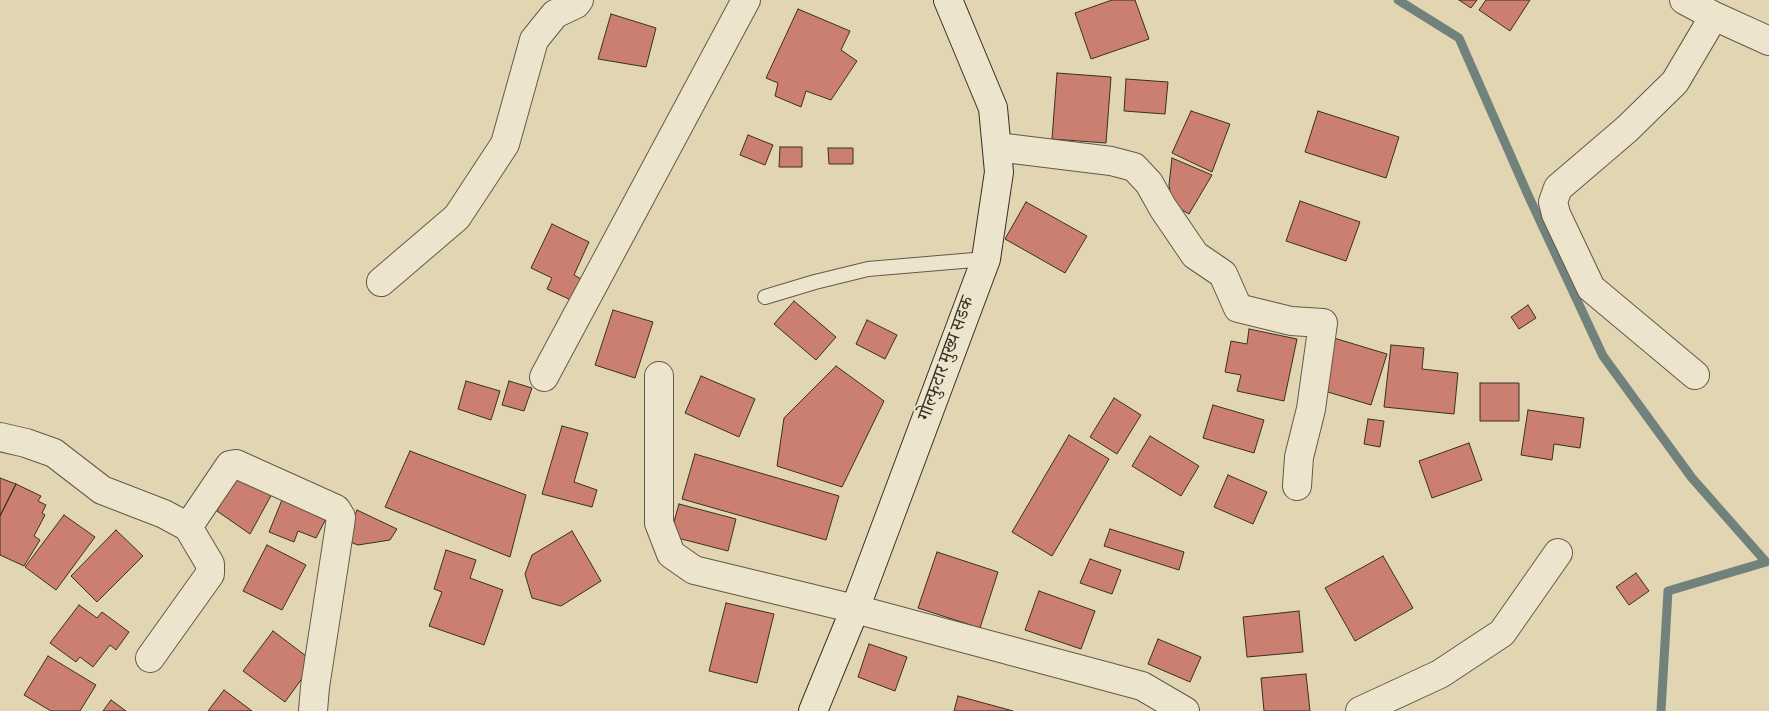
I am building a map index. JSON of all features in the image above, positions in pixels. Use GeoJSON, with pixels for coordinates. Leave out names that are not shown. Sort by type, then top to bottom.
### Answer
{"type":"FeatureCollection","features":[{"type":"Feature","properties":{"kind":"street"},"geometry":{"type":"LineString","coordinates":[[382,282],[457,217],[505,144],[534,40],[554,14],[576,4],[579,0]]}},
{"type":"Feature","properties":{"kind":"street"},"geometry":{"type":"LineString","coordinates":[[544,377],[746,0]]}},
{"type":"Feature","properties":{"kind":"street","name":"गोल्फुटार मुख्य सडक"},"geometry":{"type":"LineString","coordinates":[[813,711],[855,610],[986,259],[999,172],[993,108],[948,0]]}},
{"type":"Feature","properties":{"kind":"street"},"geometry":{"type":"LineString","coordinates":[[1684,0],[1769,41]]}},
{"type":"Feature","properties":{"kind":"street"},"geometry":{"type":"LineString","coordinates":[[1695,375],[1591,288],[1556,214],[1553,202],[1558,188],[1627,129],[1675,82],[1714,16]]}},
{"type":"Feature","properties":{"kind":"street"},"geometry":{"type":"LineString","coordinates":[[997,147],[1111,161],[1134,167],[1148,183],[1194,255],[1223,274],[1238,308],[1292,321],[1323,323],[1311,410],[1299,457],[1297,486]]}},
{"type":"Feature","properties":{"kind":"street"},"geometry":{"type":"LineString","coordinates":[[659,376],[658,523],[671,554],[694,570],[855,610],[1142,686],[1185,711]]}},
{"type":"Feature","properties":{"kind":"street"},"geometry":{"type":"LineString","coordinates":[[0,437],[26,443],[54,453],[102,490],[164,514],[188,527],[210,564],[210,574],[150,658]]}},
{"type":"Feature","properties":{"kind":"street"},"geometry":{"type":"LineString","coordinates":[[188,527],[230,465],[236,464],[336,509],[341,517],[313,711]]}},
{"type":"Feature","properties":{"kind":"street"},"geometry":{"type":"LineString","coordinates":[[1374,707],[1440,674],[1502,633],[1558,553]]}},
{"type":"Feature","properties":{"kind":"lane"},"geometry":{"type":"LineString","coordinates":[[765,298],[815,282],[868,269],[986,259]]}},
{"type":"Feature","properties":{"kind":"building"},"geometry":{"type":"Polygon","coordinates":[[[1112,0],[1135,0],[1149,39],[1091,59],[1075,13],[1112,0]]]}},
{"type":"Feature","properties":{"kind":"building"},"geometry":{"type":"Polygon","coordinates":[[[1459,0],[1477,0],[1471,8],[1459,0]]]}},
{"type":"Feature","properties":{"kind":"building"},"geometry":{"type":"Polygon","coordinates":[[[1486,0],[1530,0],[1510,31],[1479,10],[1486,0]]]}},
{"type":"Feature","properties":{"kind":"building"},"geometry":{"type":"Polygon","coordinates":[[[798,9],[850,31],[841,50],[857,61],[831,100],[806,91],[801,107],[775,96],[778,83],[766,78],[798,9]]]}},
{"type":"Feature","properties":{"kind":"building"},"geometry":{"type":"Polygon","coordinates":[[[611,14],[656,28],[646,67],[598,59],[611,14]]]}},
{"type":"Feature","properties":{"kind":"building"},"geometry":{"type":"Polygon","coordinates":[[[1057,73],[1111,77],[1106,143],[1052,139],[1057,73]]]}},
{"type":"Feature","properties":{"kind":"building"},"geometry":{"type":"Polygon","coordinates":[[[1126,79],[1168,82],[1165,114],[1124,111],[1126,79]]]}},
{"type":"Feature","properties":{"kind":"building"},"geometry":{"type":"Polygon","coordinates":[[[1191,111],[1230,124],[1212,172],[1172,153],[1191,111]]]}},
{"type":"Feature","properties":{"kind":"building"},"geometry":{"type":"Polygon","coordinates":[[[1318,111],[1399,137],[1386,178],[1305,152],[1318,111]]]}},
{"type":"Feature","properties":{"kind":"building"},"geometry":{"type":"Polygon","coordinates":[[[748,135],[773,145],[765,165],[740,155],[748,135]]]}},
{"type":"Feature","properties":{"kind":"building"},"geometry":{"type":"Polygon","coordinates":[[[780,147],[802,147],[802,167],[779,167],[780,147]]]}},
{"type":"Feature","properties":{"kind":"building"},"geometry":{"type":"Polygon","coordinates":[[[828,148],[853,148],[853,164],[829,164],[828,148]]]}},
{"type":"Feature","properties":{"kind":"building"},"geometry":{"type":"Polygon","coordinates":[[[1172,158],[1212,175],[1189,214],[1172,204],[1169,185],[1172,158]]]}},
{"type":"Feature","properties":{"kind":"building"},"geometry":{"type":"Polygon","coordinates":[[[1300,201],[1360,222],[1346,261],[1286,241],[1300,201]]]}},
{"type":"Feature","properties":{"kind":"building"},"geometry":{"type":"Polygon","coordinates":[[[1026,202],[1087,236],[1065,273],[1005,239],[1026,202]]]}},
{"type":"Feature","properties":{"kind":"building"},"geometry":{"type":"Polygon","coordinates":[[[552,224],[589,242],[574,275],[581,279],[571,300],[547,289],[552,278],[531,268],[552,224]]]}},
{"type":"Feature","properties":{"kind":"building"},"geometry":{"type":"Polygon","coordinates":[[[794,301],[836,337],[816,360],[774,324],[794,301]]]}},
{"type":"Feature","properties":{"kind":"building"},"geometry":{"type":"Polygon","coordinates":[[[1528,305],[1536,318],[1519,329],[1511,317],[1528,305]]]}},
{"type":"Feature","properties":{"kind":"building"},"geometry":{"type":"Polygon","coordinates":[[[613,310],[653,322],[635,378],[595,365],[613,310]]]}},
{"type":"Feature","properties":{"kind":"building"},"geometry":{"type":"Polygon","coordinates":[[[867,320],[897,335],[885,359],[856,344],[867,320]]]}},
{"type":"Feature","properties":{"kind":"building"},"geometry":{"type":"Polygon","coordinates":[[[1249,329],[1297,339],[1284,401],[1237,391],[1241,375],[1225,372],[1231,341],[1247,344],[1249,329]]]}},
{"type":"Feature","properties":{"kind":"building"},"geometry":{"type":"Polygon","coordinates":[[[1334,338],[1387,354],[1371,405],[1318,389],[1334,338]]]}},
{"type":"Feature","properties":{"kind":"building"},"geometry":{"type":"Polygon","coordinates":[[[1391,345],[1424,348],[1422,369],[1458,373],[1454,414],[1384,407],[1391,345]]]}},
{"type":"Feature","properties":{"kind":"building"},"geometry":{"type":"Polygon","coordinates":[[[836,366],[884,401],[842,487],[777,466],[784,418],[836,366]]]}},
{"type":"Feature","properties":{"kind":"building"},"geometry":{"type":"Polygon","coordinates":[[[701,376],[755,399],[739,437],[685,413],[701,376]]]}},
{"type":"Feature","properties":{"kind":"building"},"geometry":{"type":"Polygon","coordinates":[[[466,381],[500,391],[491,420],[458,409],[466,381]]]}},
{"type":"Feature","properties":{"kind":"building"},"geometry":{"type":"Polygon","coordinates":[[[509,381],[532,388],[524,411],[502,405],[509,381]]]}},
{"type":"Feature","properties":{"kind":"building"},"geometry":{"type":"Polygon","coordinates":[[[1480,383],[1519,383],[1519,421],[1480,421],[1480,383]]]}},
{"type":"Feature","properties":{"kind":"building"},"geometry":{"type":"Polygon","coordinates":[[[1114,398],[1141,415],[1117,454],[1090,437],[1114,398]]]}},
{"type":"Feature","properties":{"kind":"building"},"geometry":{"type":"Polygon","coordinates":[[[1213,405],[1264,420],[1254,453],[1203,438],[1213,405]]]}},
{"type":"Feature","properties":{"kind":"building"},"geometry":{"type":"Polygon","coordinates":[[[1528,410],[1584,418],[1580,448],[1554,444],[1552,460],[1521,455],[1528,410]]]}},
{"type":"Feature","properties":{"kind":"building"},"geometry":{"type":"Polygon","coordinates":[[[1368,419],[1384,421],[1380,447],[1364,444],[1368,419]]]}},
{"type":"Feature","properties":{"kind":"building"},"geometry":{"type":"Polygon","coordinates":[[[562,426],[588,433],[574,482],[597,490],[592,507],[542,494],[562,426]]]}},
{"type":"Feature","properties":{"kind":"building"},"geometry":{"type":"Polygon","coordinates":[[[1069,435],[1109,459],[1052,556],[1012,532],[1069,435]]]}},
{"type":"Feature","properties":{"kind":"building"},"geometry":{"type":"Polygon","coordinates":[[[1150,436],[1199,466],[1181,496],[1132,466],[1150,436]]]}},
{"type":"Feature","properties":{"kind":"building"},"geometry":{"type":"Polygon","coordinates":[[[1469,443],[1482,480],[1432,498],[1419,461],[1469,443]]]}},
{"type":"Feature","properties":{"kind":"building"},"geometry":{"type":"Polygon","coordinates":[[[410,451],[526,495],[510,557],[385,507],[410,451]]]}},
{"type":"Feature","properties":{"kind":"building"},"geometry":{"type":"Polygon","coordinates":[[[695,454],[839,496],[826,540],[682,499],[695,454]]]}},
{"type":"Feature","properties":{"kind":"building"},"geometry":{"type":"Polygon","coordinates":[[[235,473],[273,492],[250,534],[217,511],[235,473]]]}},
{"type":"Feature","properties":{"kind":"building"},"geometry":{"type":"Polygon","coordinates":[[[1228,475],[1267,492],[1253,524],[1214,507],[1228,475]]]}},
{"type":"Feature","properties":{"kind":"building"},"geometry":{"type":"Polygon","coordinates":[[[0,478],[16,484],[0,516],[0,478]]]}},
{"type":"Feature","properties":{"kind":"building"},"geometry":{"type":"Polygon","coordinates":[[[16,484],[41,496],[38,501],[46,505],[42,513],[45,515],[34,536],[40,540],[24,566],[0,555],[0,516],[16,484]]]}},
{"type":"Feature","properties":{"kind":"building"},"geometry":{"type":"Polygon","coordinates":[[[284,495],[330,511],[316,538],[298,531],[294,542],[269,532],[284,495]]]}},
{"type":"Feature","properties":{"kind":"building"},"geometry":{"type":"Polygon","coordinates":[[[679,504],[736,519],[728,551],[670,536],[679,504]]]}},
{"type":"Feature","properties":{"kind":"building"},"geometry":{"type":"Polygon","coordinates":[[[357,510],[397,529],[390,540],[358,545],[345,540],[357,510]]]}},
{"type":"Feature","properties":{"kind":"building"},"geometry":{"type":"Polygon","coordinates":[[[64,515],[95,537],[56,590],[25,567],[64,515]]]}},
{"type":"Feature","properties":{"kind":"building"},"geometry":{"type":"Polygon","coordinates":[[[1110,529],[1184,552],[1179,570],[1104,546],[1110,529]]]}},
{"type":"Feature","properties":{"kind":"building"},"geometry":{"type":"Polygon","coordinates":[[[116,530],[143,556],[97,602],[71,576],[116,530]]]}},
{"type":"Feature","properties":{"kind":"building"},"geometry":{"type":"Polygon","coordinates":[[[572,531],[601,581],[561,606],[532,598],[525,574],[532,555],[572,531]]]}},
{"type":"Feature","properties":{"kind":"building"},"geometry":{"type":"Polygon","coordinates":[[[267,545],[306,565],[282,610],[243,591],[267,545]]]}},
{"type":"Feature","properties":{"kind":"building"},"geometry":{"type":"Polygon","coordinates":[[[446,550],[476,560],[470,578],[503,590],[484,645],[429,626],[442,592],[434,589],[446,550]]]}},
{"type":"Feature","properties":{"kind":"building"},"geometry":{"type":"Polygon","coordinates":[[[937,552],[998,572],[980,628],[918,608],[937,552]]]}},
{"type":"Feature","properties":{"kind":"building"},"geometry":{"type":"Polygon","coordinates":[[[1383,556],[1413,608],[1355,641],[1325,588],[1383,556]]]}},
{"type":"Feature","properties":{"kind":"building"},"geometry":{"type":"Polygon","coordinates":[[[1090,559],[1121,570],[1112,594],[1080,583],[1090,559]]]}},
{"type":"Feature","properties":{"kind":"building"},"geometry":{"type":"Polygon","coordinates":[[[1636,573],[1649,591],[1629,605],[1616,587],[1636,573]]]}},
{"type":"Feature","properties":{"kind":"building"},"geometry":{"type":"Polygon","coordinates":[[[1039,591],[1095,611],[1081,649],[1025,630],[1039,591]]]}},
{"type":"Feature","properties":{"kind":"building"},"geometry":{"type":"Polygon","coordinates":[[[726,603],[774,614],[757,683],[709,671],[726,603]]]}},
{"type":"Feature","properties":{"kind":"building"},"geometry":{"type":"Polygon","coordinates":[[[79,605],[97,618],[102,612],[129,632],[116,650],[110,645],[93,667],[80,657],[76,662],[50,643],[79,605]]]}},
{"type":"Feature","properties":{"kind":"building"},"geometry":{"type":"Polygon","coordinates":[[[1299,611],[1303,652],[1247,657],[1243,617],[1299,611]]]}},
{"type":"Feature","properties":{"kind":"building"},"geometry":{"type":"Polygon","coordinates":[[[273,631],[314,662],[285,702],[243,671],[273,631]]]}},
{"type":"Feature","properties":{"kind":"building"},"geometry":{"type":"Polygon","coordinates":[[[1158,639],[1201,657],[1190,682],[1148,664],[1158,639]]]}},
{"type":"Feature","properties":{"kind":"building"},"geometry":{"type":"Polygon","coordinates":[[[869,644],[907,657],[895,691],[858,677],[869,644]]]}},
{"type":"Feature","properties":{"kind":"building"},"geometry":{"type":"Polygon","coordinates":[[[48,656],[96,685],[80,711],[51,711],[24,695],[48,656]]]}},
{"type":"Feature","properties":{"kind":"building"},"geometry":{"type":"Polygon","coordinates":[[[1306,674],[1310,711],[1264,711],[1261,678],[1306,674]]]}},
{"type":"Feature","properties":{"kind":"building"},"geometry":{"type":"Polygon","coordinates":[[[224,690],[252,711],[208,711],[224,690]]]}},
{"type":"Feature","properties":{"kind":"building"},"geometry":{"type":"Polygon","coordinates":[[[958,696],[1013,711],[954,711],[958,696]]]}},
{"type":"Feature","properties":{"kind":"building"},"geometry":{"type":"Polygon","coordinates":[[[111,700],[126,711],[103,711],[111,700]]]}},
{"type":"Feature","properties":{"kind":"waterway"},"geometry":{"type":"LineString","coordinates":[[1398,0],[1459,38],[1528,195],[1603,356],[1692,478],[1766,562],[1668,591],[1661,711]]}}]}
